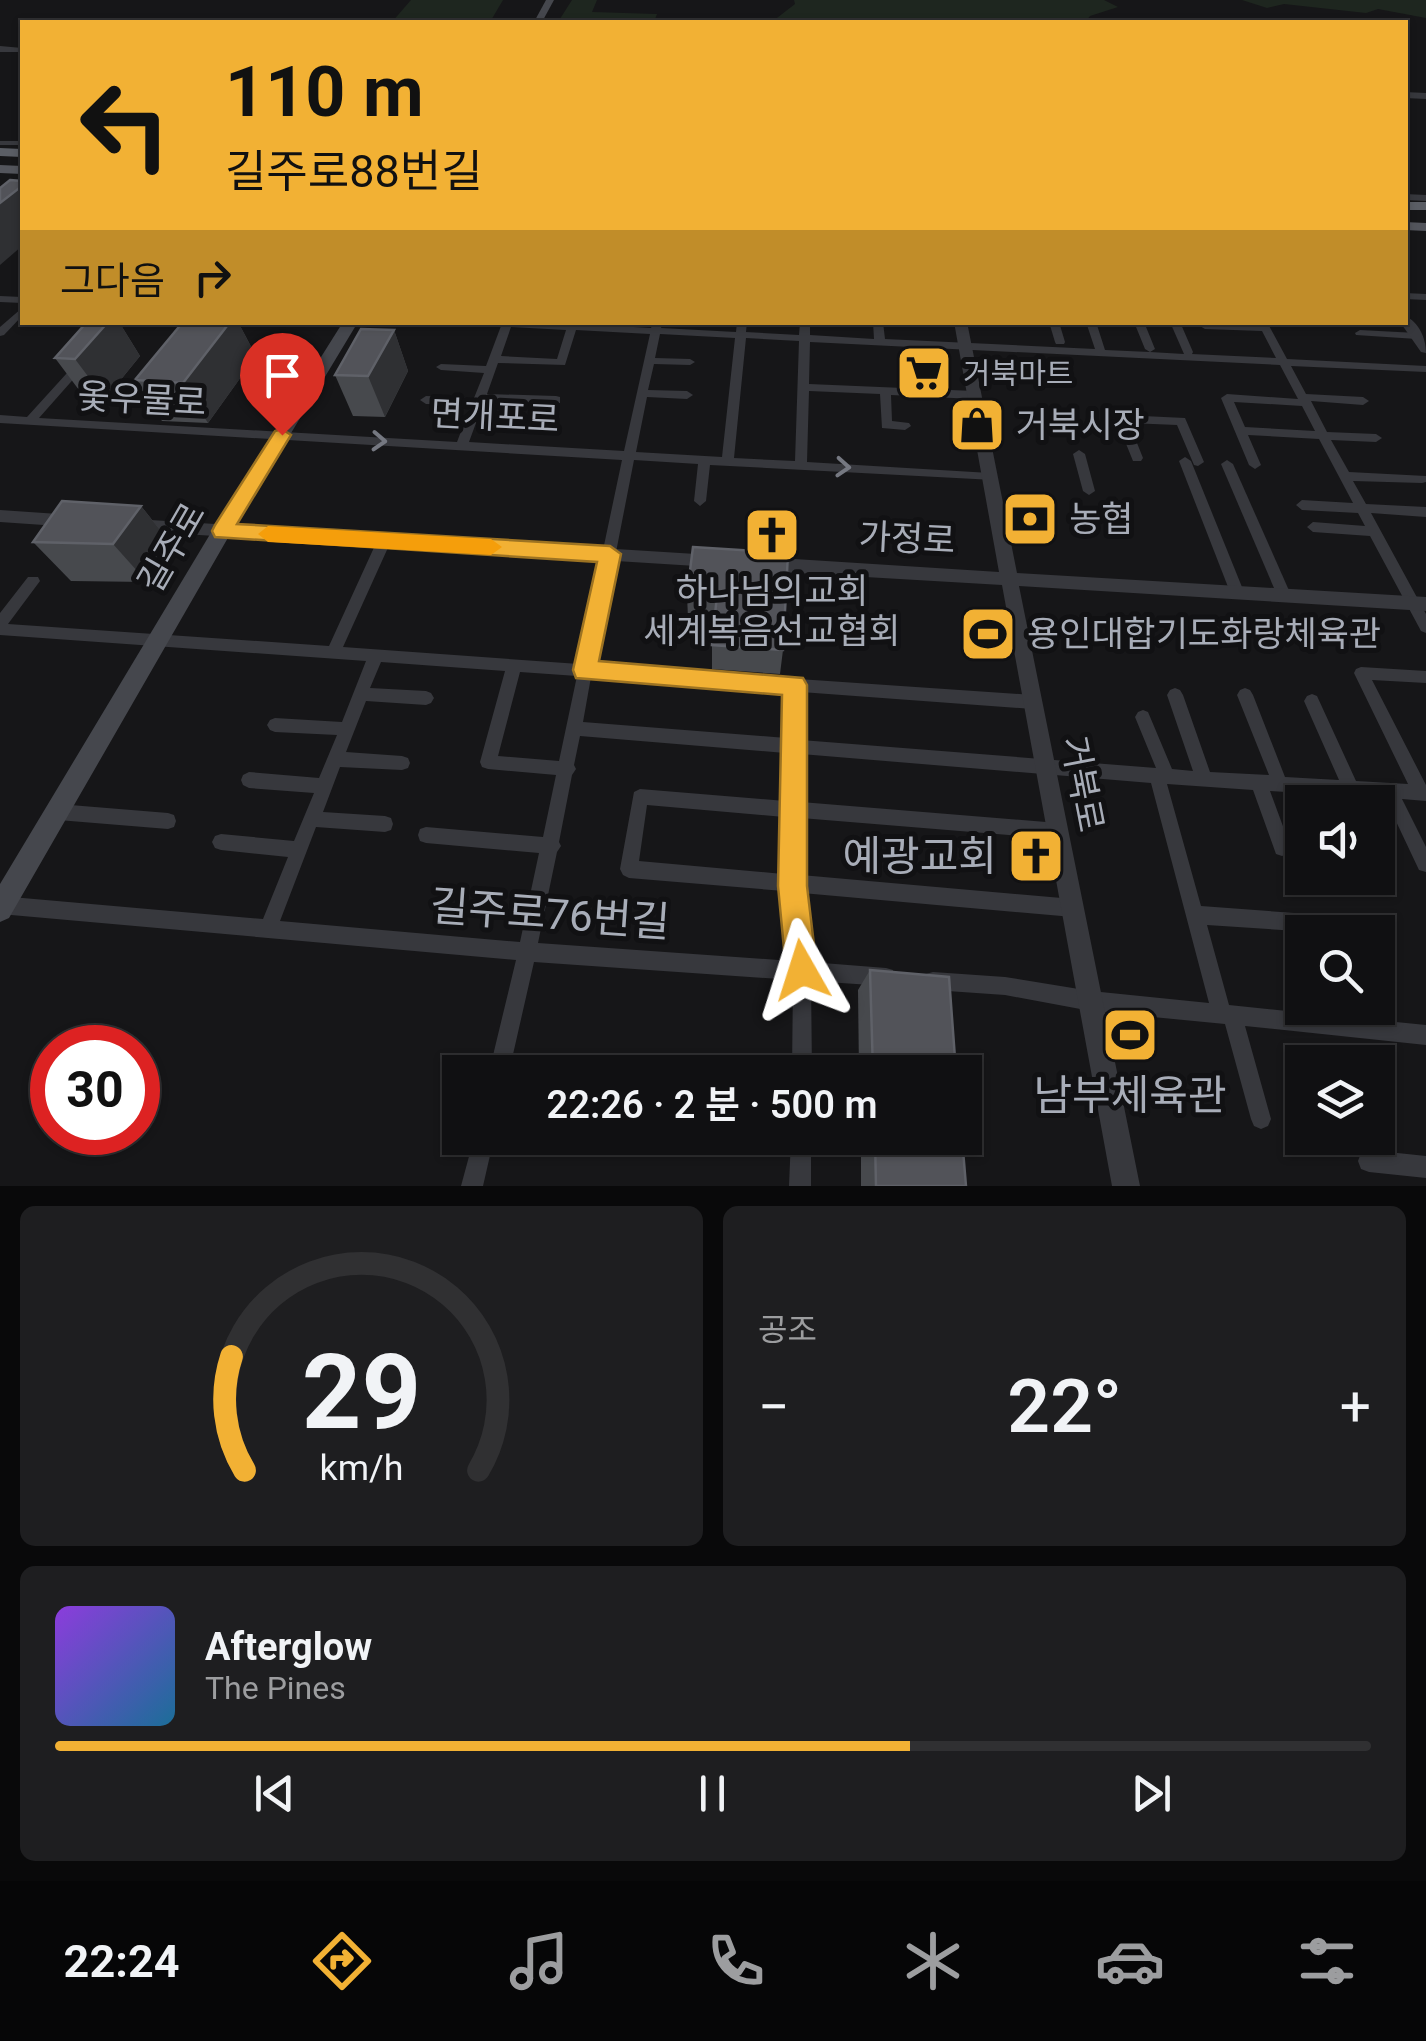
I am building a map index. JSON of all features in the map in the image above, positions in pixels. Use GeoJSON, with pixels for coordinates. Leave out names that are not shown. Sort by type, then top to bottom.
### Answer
{"type":"FeatureCollection","features":[{"type":"Feature","properties":{"kind":"main road"},"geometry":{"type":"LineString","coordinates":[[282,435],[285,406],[334,325]]}},
{"type":"Feature","properties":{"kind":"main road","name":"길주로"},"geometry":{"type":"LineString","coordinates":[[1,907],[222,531],[349,325]]}},
{"type":"Feature","properties":{"kind":"main road"},"geometry":{"type":"LineString","coordinates":[[282,435],[313,408],[362,325]]}},
{"type":"Feature","properties":{"kind":"street"},"geometry":{"type":"LineString","coordinates":[[0,333],[20,313]]}},
{"type":"Feature","properties":{"kind":"street"},"geometry":{"type":"LineString","coordinates":[[1408,324],[1426,348]]}},
{"type":"Feature","properties":{"kind":"street"},"geometry":{"type":"LineString","coordinates":[[462,445],[507,325]]}},
{"type":"Feature","properties":{"kind":"street"},"geometry":{"type":"LineString","coordinates":[[540,325],[741,329],[804,339],[1426,369]]}},
{"type":"Feature","properties":{"kind":"street"},"geometry":{"type":"LineString","coordinates":[[801,464],[805,325]]}},
{"type":"Feature","properties":{"kind":"street"},"geometry":{"type":"LineString","coordinates":[[878,325],[880,342]]}},
{"type":"Feature","properties":{"kind":"street","name":"거북로"},"geometry":{"type":"LineString","coordinates":[[961,325],[1126,1186]]}},
{"type":"Feature","properties":{"kind":"street"},"geometry":{"type":"LineString","coordinates":[[1055,325],[1060,342]]}},
{"type":"Feature","properties":{"kind":"street"},"geometry":{"type":"LineString","coordinates":[[1092,325],[1101,353]]}},
{"type":"Feature","properties":{"kind":"street"},"geometry":{"type":"LineString","coordinates":[[1140,325],[1150,350]]}},
{"type":"Feature","properties":{"kind":"street"},"geometry":{"type":"LineString","coordinates":[[1177,325],[1188,352]]}},
{"type":"Feature","properties":{"kind":"street"},"geometry":{"type":"LineString","coordinates":[[1205,326],[1263,325],[1374,531],[1419,603],[1426,626]]}},
{"type":"Feature","properties":{"kind":"street"},"geometry":{"type":"LineString","coordinates":[[441,367],[562,363],[572,327]]}},
{"type":"Feature","properties":{"kind":"street"},"geometry":{"type":"LineString","coordinates":[[503,1055],[552,846],[572,728],[656,327]]}},
{"type":"Feature","properties":{"kind":"street"},"geometry":{"type":"LineString","coordinates":[[728,460],[741,329]]}},
{"type":"Feature","properties":{"kind":"street"},"geometry":{"type":"LineString","coordinates":[[1360,333],[1417,336]]}},
{"type":"Feature","properties":{"kind":"street"},"geometry":{"type":"LineString","coordinates":[[30,421],[93,351]]}},
{"type":"Feature","properties":{"kind":"street"},"geometry":{"type":"LineString","coordinates":[[649,361],[690,362]]}},
{"type":"Feature","properties":{"kind":"street"},"geometry":{"type":"LineString","coordinates":[[803,388],[974,395]]}},
{"type":"Feature","properties":{"kind":"street"},"geometry":{"type":"LineString","coordinates":[[884,391],[886,425],[905,426]]}},
{"type":"Feature","properties":{"kind":"street"},"geometry":{"type":"LineString","coordinates":[[642,393],[687,395]]}},
{"type":"Feature","properties":{"kind":"street"},"geometry":{"type":"LineString","coordinates":[[1255,465],[1227,398],[1362,401]]}},
{"type":"Feature","properties":{"kind":"street"},"geometry":{"type":"LineString","coordinates":[[426,400],[556,400]]}},
{"type":"Feature","properties":{"kind":"street"},"geometry":{"type":"LineString","coordinates":[[146,428],[158,412]]}},
{"type":"Feature","properties":{"kind":"street","name":"옻우물로"},"geometry":{"type":"LineString","coordinates":[[0,419],[282,435]]}},
{"type":"Feature","properties":{"kind":"street"},"geometry":{"type":"LineString","coordinates":[[1137,458],[1122,419],[1181,421],[1237,592]]}},
{"type":"Feature","properties":{"kind":"street"},"geometry":{"type":"LineString","coordinates":[[1240,430],[1376,438]]}},
{"type":"Feature","properties":{"kind":"street","name":"면개포로"},"geometry":{"type":"LineString","coordinates":[[282,435],[990,477]]}},
{"type":"Feature","properties":{"kind":"street"},"geometry":{"type":"LineString","coordinates":[[1080,454],[1089,492]]}},
{"type":"Feature","properties":{"kind":"street"},"geometry":{"type":"LineString","coordinates":[[700,501],[705,459]]}},
{"type":"Feature","properties":{"kind":"street"},"geometry":{"type":"LineString","coordinates":[[1227,464],[1284,595]]}},
{"type":"Feature","properties":{"kind":"street"},"geometry":{"type":"LineString","coordinates":[[1345,476],[1422,479]]}},
{"type":"Feature","properties":{"kind":"street"},"geometry":{"type":"LineString","coordinates":[[1302,505],[1426,512]]}},
{"type":"Feature","properties":{"kind":"street"},"geometry":{"type":"LineString","coordinates":[[0,516],[92,522]]}},
{"type":"Feature","properties":{"kind":"street","name":"가정로"},"geometry":{"type":"LineString","coordinates":[[111,523],[1419,603]]}},
{"type":"Feature","properties":{"kind":"street"},"geometry":{"type":"LineString","coordinates":[[1314,527],[1374,531]]}},
{"type":"Feature","properties":{"kind":"street"},"geometry":{"type":"LineString","coordinates":[[334,652],[384,541]]}},
{"type":"Feature","properties":{"kind":"street"},"geometry":{"type":"LineString","coordinates":[[0,626],[32,581]]}},
{"type":"Feature","properties":{"kind":"street"},"geometry":{"type":"LineString","coordinates":[[0,626],[1033,702]]}},
{"type":"Feature","properties":{"kind":"street"},"geometry":{"type":"LineString","coordinates":[[268,929],[376,655]]}},
{"type":"Feature","properties":{"kind":"street"},"geometry":{"type":"LineString","coordinates":[[514,665],[488,762],[568,769]]}},
{"type":"Feature","properties":{"kind":"street"},"geometry":{"type":"LineString","coordinates":[[1423,793],[1361,673],[1426,677]]}},
{"type":"Feature","properties":{"kind":"street"},"geometry":{"type":"LineString","coordinates":[[794,685],[792,886],[802,970],[802,1055]]}},
{"type":"Feature","properties":{"kind":"street"},"geometry":{"type":"LineString","coordinates":[[360,694],[426,698]]}},
{"type":"Feature","properties":{"kind":"street"},"geometry":{"type":"LineString","coordinates":[[1174,695],[1204,779]]}},
{"type":"Feature","properties":{"kind":"street"},"geometry":{"type":"LineString","coordinates":[[1245,696],[1280,784]]}},
{"type":"Feature","properties":{"kind":"street"},"geometry":{"type":"LineString","coordinates":[[1312,702],[1350,785]]}},
{"type":"Feature","properties":{"kind":"street"},"geometry":{"type":"LineString","coordinates":[[1143,717],[1162,776],[1195,915],[1261,1119]]}},
{"type":"Feature","properties":{"kind":"street"},"geometry":{"type":"LineString","coordinates":[[275,725],[346,729]]}},
{"type":"Feature","properties":{"kind":"street"},"geometry":{"type":"LineString","coordinates":[[572,728],[1285,786]]}},
{"type":"Feature","properties":{"kind":"street"},"geometry":{"type":"LineString","coordinates":[[335,759],[402,764]]}},
{"type":"Feature","properties":{"kind":"street"},"geometry":{"type":"LineString","coordinates":[[249,780],[324,786]]}},
{"type":"Feature","properties":{"kind":"street"},"geometry":{"type":"LineString","coordinates":[[1259,782],[1282,848]]}},
{"type":"Feature","properties":{"kind":"street"},"geometry":{"type":"LineString","coordinates":[[1395,791],[1423,793]]}},
{"type":"Feature","properties":{"kind":"street"},"geometry":{"type":"LineString","coordinates":[[1058,831],[640,797],[629,868],[792,886],[1073,908]]}},
{"type":"Feature","properties":{"kind":"street"},"geometry":{"type":"LineString","coordinates":[[1395,802],[1424,864]]}},
{"type":"Feature","properties":{"kind":"street"},"geometry":{"type":"LineString","coordinates":[[58,812],[168,821]]}},
{"type":"Feature","properties":{"kind":"street"},"geometry":{"type":"LineString","coordinates":[[311,819],[386,824]]}},
{"type":"Feature","properties":{"kind":"street"},"geometry":{"type":"LineString","coordinates":[[426,836],[552,846]]}},
{"type":"Feature","properties":{"kind":"street"},"geometry":{"type":"LineString","coordinates":[[221,842],[299,850]]}},
{"type":"Feature","properties":{"kind":"street","name":"길주로76번길"},"geometry":{"type":"LineString","coordinates":[[1,907],[529,952],[1005,986],[1091,1002],[1388,1030],[1425,1038]]}},
{"type":"Feature","properties":{"kind":"street"},"geometry":{"type":"LineString","coordinates":[[1195,915],[1285,921]]}},
{"type":"Feature","properties":{"kind":"street"},"geometry":{"type":"LineString","coordinates":[[1386,1025],[1388,1030]]}},
{"type":"Feature","properties":{"kind":"street"},"geometry":{"type":"LineString","coordinates":[[472,1186],[480,1155]]}},
{"type":"Feature","properties":{"kind":"street"},"geometry":{"type":"LineString","coordinates":[[800,1186],[801,1155]]}},
{"type":"Feature","properties":{"kind":"street"},"geometry":{"type":"LineString","coordinates":[[1369,1160],[1426,1167]]}},
{"type":"Feature","properties":{"kind":"shaded area"},"geometry":{"type":"Polygon","coordinates":[[[411,0],[503,0],[491,20],[394,20],[411,0]]]}},
{"type":"Feature","properties":{"kind":"shaded area"},"geometry":{"type":"Polygon","coordinates":[[[572,0],[597,0],[592,12],[657,14],[655,20],[559,20],[572,0]]]}},
{"type":"Feature","properties":{"kind":"shaded area"},"geometry":{"type":"Polygon","coordinates":[[[794,0],[1104,0],[1118,7],[1087,20],[774,20],[795,4],[794,0]]]}},
{"type":"Feature","properties":{"kind":"shaded area"},"geometry":{"type":"Polygon","coordinates":[[[1242,0],[1426,0],[1426,18],[1378,9],[1366,13],[1284,4],[1267,8],[1242,0]]]}},
{"type":"Feature","properties":{"kind":"building"},"geometry":{"type":"Polygon","coordinates":[[[10,180],[20,181],[20,188],[0,203],[0,188],[10,180]]]}},
{"type":"Feature","properties":{"kind":"building"},"geometry":{"type":"Polygon","coordinates":[[[84,325],[105,325],[75,359],[55,358],[84,325]]]}},
{"type":"Feature","properties":{"kind":"building"},"geometry":{"type":"Polygon","coordinates":[[[181,325],[228,325],[183,383],[135,380],[181,325]]]}},
{"type":"Feature","properties":{"kind":"building"},"geometry":{"type":"Polygon","coordinates":[[[361,329],[394,330],[368,376],[335,375],[361,329]]]}},
{"type":"Feature","properties":{"kind":"building"},"geometry":{"type":"Polygon","coordinates":[[[62,501],[141,506],[113,544],[33,542],[62,501]]]}},
{"type":"Feature","properties":{"kind":"building"},"geometry":{"type":"Polygon","coordinates":[[[693,547],[788,553],[783,650],[712,645],[717,595],[687,594],[693,547]]]}},
{"type":"Feature","properties":{"kind":"building"},"geometry":{"type":"Polygon","coordinates":[[[870,970],[949,977],[955,1055],[872,1055],[870,970]]]}},
{"type":"Feature","properties":{"kind":"building"},"geometry":{"type":"Polygon","coordinates":[[[875,1155],[963,1155],[966,1186],[876,1186],[875,1155]]]}},
{"type":"Feature","properties":{"kind":"slow traffic"},"geometry":{"type":"LineString","coordinates":[[268,534],[491,547]]}},
{"type":"Feature","properties":{"kind":"place","name":"거북마트"},"geometry":{"type":"Point","coordinates":[924,373]}},
{"type":"Feature","properties":{"kind":"place","name":"거북시장"},"geometry":{"type":"Point","coordinates":[977,425]}},
{"type":"Feature","properties":{"kind":"place","name":"농협"},"geometry":{"type":"Point","coordinates":[1030,519]}},
{"type":"Feature","properties":{"kind":"place","name":"하나님의교회 세계복음선교협회"},"geometry":{"type":"Point","coordinates":[772,535]}},
{"type":"Feature","properties":{"kind":"place","name":"용인대합기도화랑체육관"},"geometry":{"type":"Point","coordinates":[988,634]}},
{"type":"Feature","properties":{"kind":"place","name":"예광교회"},"geometry":{"type":"Point","coordinates":[1036,856]}},
{"type":"Feature","properties":{"kind":"place","name":"남부체육관"},"geometry":{"type":"Point","coordinates":[1130,1035]}},
{"type":"Feature","properties":{"kind":"route"},"geometry":{"type":"LineString","coordinates":[[282,435],[222,531],[610,554],[585,670],[794,685],[792,886],[802,970]]}}]}
